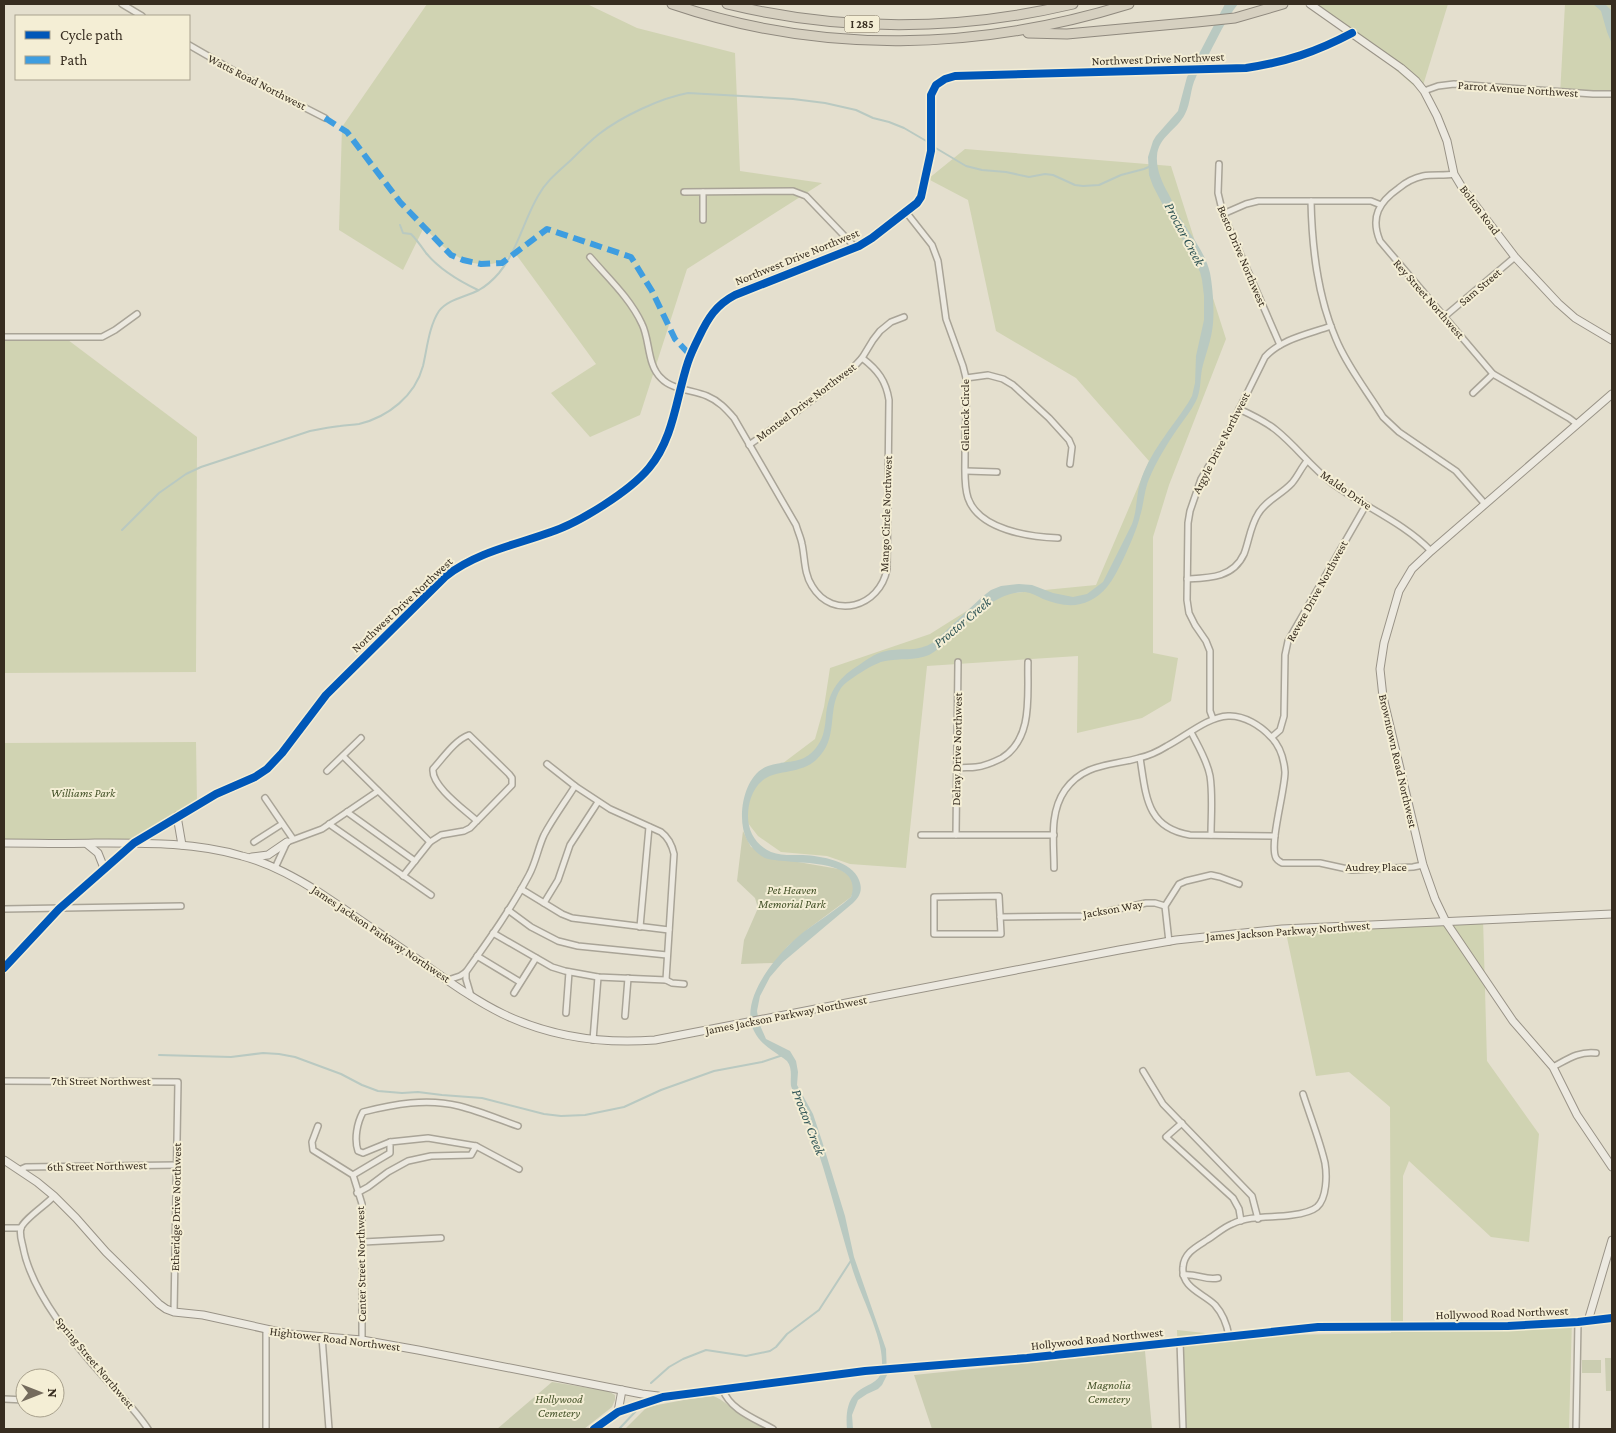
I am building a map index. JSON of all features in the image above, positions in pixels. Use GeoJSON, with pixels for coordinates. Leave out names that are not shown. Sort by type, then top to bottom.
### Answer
{"type":"FeatureCollection","features":[{"type":"Feature","properties":{"kind":"highway","name":"I 285"},"geometry":{"type":"LineString","coordinates":[[672,4],[714,17],[758,27],[840,39],[884,41],[935,41],[1015,32],[1079,18],[1129,4]]}},
{"type":"Feature","properties":{"kind":"highway","name":"I 285"},"geometry":{"type":"LineString","coordinates":[[727,4],[787,16],[847,24],[922,25],[998,18],[1074,4]]}},
{"type":"Feature","properties":{"kind":"highway"},"geometry":{"type":"LineString","coordinates":[[998,18],[1046,4]]}},
{"type":"Feature","properties":{"kind":"highway"},"geometry":{"type":"LineString","coordinates":[[1015,32],[1068,34],[1197,22],[1235,18],[1283,4]]}},
{"type":"Feature","properties":{"kind":"street","name":"Bolton Road"},"geometry":{"type":"LineString","coordinates":[[1310,4],[1401,68],[1424,91],[1447,141],[1454,174],[1463,189],[1516,257],[1566,312],[1612,340]]}},
{"type":"Feature","properties":{"kind":"street"},"geometry":{"type":"LineString","coordinates":[[123,5],[140,15]]}},
{"type":"Feature","properties":{"kind":"street","name":"Northwest Drive Northwest"},"geometry":{"type":"LineString","coordinates":[[4,968],[59,909],[134,843],[216,794],[255,778],[267,769],[282,753],[326,695],[459,565],[477,556],[568,526],[634,484],[649,468],[662,449],[670,431],[688,361],[707,319],[715,309],[726,300],[759,284],[855,247],[872,238],[917,203],[924,192],[930,151],[931,95],[936,86],[945,79],[955,76],[1246,68],[1289,60],[1352,33]]}},
{"type":"Feature","properties":{"kind":"street","name":"Watts Road Northwest"},"geometry":{"type":"LineString","coordinates":[[190,46],[240,75],[325,118]]}},
{"type":"Feature","properties":{"kind":"street","name":"Parrot Avenue Northwest"},"geometry":{"type":"LineString","coordinates":[[1424,91],[1438,86],[1454,84],[1612,94]]}},
{"type":"Feature","properties":{"kind":"street","name":"Besto Drive Northwest"},"geometry":{"type":"LineString","coordinates":[[1219,164],[1218,193],[1223,214],[1280,344]]}},
{"type":"Feature","properties":{"kind":"street"},"geometry":{"type":"LineString","coordinates":[[1223,214],[1258,201],[1371,201],[1381,204],[1395,190],[1415,178],[1454,174]]}},
{"type":"Feature","properties":{"kind":"street"},"geometry":{"type":"LineString","coordinates":[[684,192],[793,191],[800,193],[806,196],[855,247]]}},
{"type":"Feature","properties":{"kind":"street"},"geometry":{"type":"LineString","coordinates":[[703,192],[703,220]]}},
{"type":"Feature","properties":{"kind":"street"},"geometry":{"type":"LineString","coordinates":[[1311,200],[1314,261],[1331,326],[1342,352],[1383,417],[1399,432],[1456,471],[1485,504]]}},
{"type":"Feature","properties":{"kind":"street","name":"Rey Street Northwest"},"geometry":{"type":"LineString","coordinates":[[1381,204],[1375,223],[1380,241],[1493,374],[1577,424]]}},
{"type":"Feature","properties":{"kind":"street","name":"Glenlock Circle"},"geometry":{"type":"LineString","coordinates":[[906,212],[932,245],[938,261],[946,318],[964,366],[966,378],[966,471],[968,499],[974,509],[985,519],[1016,533],[1058,538]]}},
{"type":"Feature","properties":{"kind":"street","name":"Mango Circle Northwest"},"geometry":{"type":"LineString","coordinates":[[590,257],[629,301],[646,333],[652,362],[661,379],[681,388],[706,395],[722,405],[734,418],[796,525],[802,543],[808,577],[815,590],[826,600],[842,605],[857,604],[871,597],[882,584],[887,568],[889,400],[887,388],[881,376],[873,366],[862,358]]}},
{"type":"Feature","properties":{"kind":"street","name":"Sam Street"},"geometry":{"type":"LineString","coordinates":[[1444,317],[1516,257]]}},
{"type":"Feature","properties":{"kind":"street"},"geometry":{"type":"LineString","coordinates":[[4,337],[102,337],[116,330],[137,314]]}},
{"type":"Feature","properties":{"kind":"street","name":"Monteel Drive Northwest"},"geometry":{"type":"LineString","coordinates":[[748,444],[796,412],[851,370],[862,358],[880,331],[891,322],[904,317]]}},
{"type":"Feature","properties":{"kind":"street","name":"Argyle Drive Northwest"},"geometry":{"type":"LineString","coordinates":[[1212,719],[1210,711],[1210,651],[1189,613],[1187,600],[1188,523],[1193,498],[1265,357],[1280,344],[1331,326]]}},
{"type":"Feature","properties":{"kind":"street"},"geometry":{"type":"LineString","coordinates":[[1473,394],[1493,374]]}},
{"type":"Feature","properties":{"kind":"street"},"geometry":{"type":"LineString","coordinates":[[966,378],[988,375],[1003,379],[1012,385],[1049,418],[1069,440],[1072,447],[1070,464]]}},
{"type":"Feature","properties":{"kind":"street","name":"Browntown Road Northwest"},"geometry":{"type":"LineString","coordinates":[[1612,394],[1430,551],[1412,569],[1400,591],[1384,643],[1380,669],[1383,697],[1423,865],[1435,899],[1446,922],[1513,1021],[1553,1067],[1577,1115],[1612,1167]]}},
{"type":"Feature","properties":{"kind":"street","name":"Maldo Drive"},"geometry":{"type":"LineString","coordinates":[[1239,409],[1258,418],[1274,429],[1333,484],[1409,531],[1430,551]]}},
{"type":"Feature","properties":{"kind":"street"},"geometry":{"type":"LineString","coordinates":[[1187,579],[1216,577],[1225,574],[1234,567],[1244,554],[1251,527],[1258,513],[1269,501],[1291,484],[1308,461]]}},
{"type":"Feature","properties":{"kind":"street"},"geometry":{"type":"LineString","coordinates":[[966,471],[997,472]]}},
{"type":"Feature","properties":{"kind":"street","name":"Revere Drive Northwest"},"geometry":{"type":"LineString","coordinates":[[1272,737],[1280,730],[1284,716],[1285,655],[1288,641],[1366,505]]}},
{"type":"Feature","properties":{"kind":"street","name":"Delray Drive Northwest"},"geometry":{"type":"LineString","coordinates":[[956,835],[958,662]]}},
{"type":"Feature","properties":{"kind":"street"},"geometry":{"type":"LineString","coordinates":[[957,768],[977,767],[992,763],[1007,755],[1018,742],[1024,731],[1027,717],[1028,662]]}},
{"type":"Feature","properties":{"kind":"street"},"geometry":{"type":"LineString","coordinates":[[1054,868],[1054,818],[1065,790],[1075,779],[1086,771],[1098,766],[1140,758],[1166,747],[1212,719],[1226,716],[1241,717],[1260,726],[1272,737],[1281,753],[1285,771],[1275,836],[1180,834],[1168,828],[1158,820],[1148,801],[1140,758]]}},
{"type":"Feature","properties":{"kind":"street"},"geometry":{"type":"LineString","coordinates":[[1191,732],[1204,756],[1210,775],[1211,835]]}},
{"type":"Feature","properties":{"kind":"street"},"geometry":{"type":"LineString","coordinates":[[403,876],[430,842],[441,835],[464,831],[470,828],[477,821],[512,785],[512,778],[469,735],[457,743],[433,769],[432,775],[439,786],[477,821]]}},
{"type":"Feature","properties":{"kind":"street"},"geometry":{"type":"LineString","coordinates":[[327,771],[361,738]]}},
{"type":"Feature","properties":{"kind":"street"},"geometry":{"type":"LineString","coordinates":[[342,756],[430,842]]}},
{"type":"Feature","properties":{"kind":"street"},"geometry":{"type":"LineString","coordinates":[[547,764],[598,802],[661,832],[672,845],[674,854],[666,980]]}},
{"type":"Feature","properties":{"kind":"street"},"geometry":{"type":"LineString","coordinates":[[448,980],[466,972],[522,889],[536,861],[543,838],[575,786]]}},
{"type":"Feature","properties":{"kind":"street"},"geometry":{"type":"LineString","coordinates":[[246,857],[268,855],[290,841],[322,829],[378,791]]}},
{"type":"Feature","properties":{"kind":"street"},"geometry":{"type":"LineString","coordinates":[[265,798],[282,824],[290,841]]}},
{"type":"Feature","properties":{"kind":"street"},"geometry":{"type":"LineString","coordinates":[[544,903],[558,880],[573,838],[598,802]]}},
{"type":"Feature","properties":{"kind":"street"},"geometry":{"type":"LineString","coordinates":[[347,812],[415,861]]}},
{"type":"Feature","properties":{"kind":"street"},"geometry":{"type":"LineString","coordinates":[[177,816],[182,845]]}},
{"type":"Feature","properties":{"kind":"street"},"geometry":{"type":"LineString","coordinates":[[254,842],[282,824]]}},
{"type":"Feature","properties":{"kind":"street"},"geometry":{"type":"LineString","coordinates":[[329,824],[431,895]]}},
{"type":"Feature","properties":{"kind":"street"},"geometry":{"type":"LineString","coordinates":[[640,927],[650,827]]}},
{"type":"Feature","properties":{"kind":"street"},"geometry":{"type":"LineString","coordinates":[[921,835],[1054,835]]}},
{"type":"Feature","properties":{"kind":"street","name":"Audrey Place"},"geometry":{"type":"LineString","coordinates":[[1275,836],[1275,857],[1282,863],[1320,863],[1352,870],[1423,865]]}},
{"type":"Feature","properties":{"kind":"street"},"geometry":{"type":"LineString","coordinates":[[275,868],[290,841]]}},
{"type":"Feature","properties":{"kind":"street"},"geometry":{"type":"LineString","coordinates":[[87,843],[98,853],[104,868]]}},
{"type":"Feature","properties":{"kind":"street","name":"James Jackson Parkway Northwest"},"geometry":{"type":"LineString","coordinates":[[4,844],[134,843],[182,845],[215,849],[246,857],[275,868],[317,890],[471,996],[503,1014],[553,1032],[593,1040],[654,1040],[1169,942],[1229,934],[1282,929],[1612,914]]}},
{"type":"Feature","properties":{"kind":"street"},"geometry":{"type":"LineString","coordinates":[[1169,942],[1165,906],[1175,889],[1186,881],[1211,875],[1239,884]]}},
{"type":"Feature","properties":{"kind":"street"},"geometry":{"type":"LineString","coordinates":[[522,889],[562,914],[572,918],[669,930]]}},
{"type":"Feature","properties":{"kind":"street"},"geometry":{"type":"LineString","coordinates":[[999,896],[1000,917],[1001,934],[934,934],[934,897],[999,896]]}},
{"type":"Feature","properties":{"kind":"street","name":"Jackson Way"},"geometry":{"type":"LineString","coordinates":[[1000,917],[1085,916],[1146,903],[1165,906]]}},
{"type":"Feature","properties":{"kind":"street"},"geometry":{"type":"LineString","coordinates":[[4,909],[181,906]]}},
{"type":"Feature","properties":{"kind":"street"},"geometry":{"type":"LineString","coordinates":[[508,910],[531,927],[558,941],[578,946],[667,955]]}},
{"type":"Feature","properties":{"kind":"street"},"geometry":{"type":"LineString","coordinates":[[493,933],[552,967],[570,972],[598,977],[666,980],[672,983],[684,984]]}},
{"type":"Feature","properties":{"kind":"street"},"geometry":{"type":"LineString","coordinates":[[477,956],[520,982]]}},
{"type":"Feature","properties":{"kind":"street"},"geometry":{"type":"LineString","coordinates":[[514,993],[536,958]]}},
{"type":"Feature","properties":{"kind":"street"},"geometry":{"type":"LineString","coordinates":[[466,972],[471,996]]}},
{"type":"Feature","properties":{"kind":"street"},"geometry":{"type":"LineString","coordinates":[[566,1013],[570,972]]}},
{"type":"Feature","properties":{"kind":"street"},"geometry":{"type":"LineString","coordinates":[[593,1040],[598,977]]}},
{"type":"Feature","properties":{"kind":"street"},"geometry":{"type":"LineString","coordinates":[[625,1016],[628,978]]}},
{"type":"Feature","properties":{"kind":"street"},"geometry":{"type":"LineString","coordinates":[[1553,1067],[1579,1053],[1596,1053]]}},
{"type":"Feature","properties":{"kind":"street"},"geometry":{"type":"LineString","coordinates":[[1143,1071],[1163,1104],[1252,1196],[1258,1219]]}},
{"type":"Feature","properties":{"kind":"street","name":"7th Street Northwest"},"geometry":{"type":"LineString","coordinates":[[4,1081],[178,1082],[178,1102]]}},
{"type":"Feature","properties":{"kind":"street"},"geometry":{"type":"LineString","coordinates":[[1229,1336],[1227,1324],[1215,1305],[1187,1284],[1182,1268],[1185,1258],[1190,1251],[1231,1224],[1304,1213],[1316,1207],[1322,1200],[1325,1185],[1325,1164],[1303,1094]]}},
{"type":"Feature","properties":{"kind":"street","name":"Etheridge Drive Northwest"},"geometry":{"type":"LineString","coordinates":[[174,1312],[178,1102]]}},
{"type":"Feature","properties":{"kind":"street"},"geometry":{"type":"LineString","coordinates":[[518,1126],[457,1106],[412,1102],[384,1106],[363,1112],[359,1119],[356,1138],[358,1151],[363,1152],[390,1142],[428,1138],[476,1146],[518,1169]]}},
{"type":"Feature","properties":{"kind":"street"},"geometry":{"type":"LineString","coordinates":[[1182,1123],[1166,1137],[1233,1198],[1239,1209],[1241,1221]]}},
{"type":"Feature","properties":{"kind":"street"},"geometry":{"type":"LineString","coordinates":[[318,1126],[312,1142],[313,1150],[353,1175],[390,1153],[390,1142]]}},
{"type":"Feature","properties":{"kind":"street"},"geometry":{"type":"LineString","coordinates":[[357,1193],[408,1161],[432,1156],[471,1155],[476,1146]]}},
{"type":"Feature","properties":{"kind":"street","name":"Hightower Road Northwest"},"geometry":{"type":"LineString","coordinates":[[4,1160],[54,1196],[106,1252],[159,1304],[174,1312],[203,1316],[289,1334],[362,1340],[663,1397]]}},
{"type":"Feature","properties":{"kind":"street","name":"6th Street Northwest"},"geometry":{"type":"LineString","coordinates":[[19,1170],[26,1167],[177,1165]]}},
{"type":"Feature","properties":{"kind":"street","name":"Center Street Northwest"},"geometry":{"type":"LineString","coordinates":[[353,1175],[357,1193],[362,1204],[362,1340]]}},
{"type":"Feature","properties":{"kind":"street"},"geometry":{"type":"LineString","coordinates":[[4,1228],[21,1228],[25,1222],[54,1196]]}},
{"type":"Feature","properties":{"kind":"street","name":"Spring Street Northwest"},"geometry":{"type":"LineString","coordinates":[[21,1228],[28,1268],[44,1298],[75,1343],[126,1399],[148,1429]]}},
{"type":"Feature","properties":{"kind":"street"},"geometry":{"type":"LineString","coordinates":[[363,1242],[441,1238]]}},
{"type":"Feature","properties":{"kind":"street"},"geometry":{"type":"LineString","coordinates":[[1588,1321],[1612,1240]]}},
{"type":"Feature","properties":{"kind":"street"},"geometry":{"type":"LineString","coordinates":[[1183,1275],[1193,1274],[1209,1279],[1218,1278]]}},
{"type":"Feature","properties":{"kind":"street","name":"Hollywood Road Northwest"},"geometry":{"type":"LineString","coordinates":[[594,1429],[618,1412],[663,1397],[897,1368],[1027,1358],[1318,1327],[1508,1326],[1612,1318]]}},
{"type":"Feature","properties":{"kind":"street"},"geometry":{"type":"LineString","coordinates":[[1576,1429],[1578,1322]]}},
{"type":"Feature","properties":{"kind":"street"},"geometry":{"type":"LineString","coordinates":[[266,1330],[266,1429]]}},
{"type":"Feature","properties":{"kind":"street"},"geometry":{"type":"LineString","coordinates":[[322,1337],[329,1429]]}},
{"type":"Feature","properties":{"kind":"street"},"geometry":{"type":"LineString","coordinates":[[1180,1341],[1183,1429]]}},
{"type":"Feature","properties":{"kind":"street"},"geometry":{"type":"LineString","coordinates":[[618,1412],[622,1390]]}},
{"type":"Feature","properties":{"kind":"street"},"geometry":{"type":"LineString","coordinates":[[723,1390],[726,1398],[732,1404],[773,1429]]}},
{"type":"Feature","properties":{"kind":"green space"},"geometry":{"type":"Polygon","coordinates":[[[427,4],[587,4],[637,28],[735,53],[740,171],[822,183],[687,269],[640,415],[590,437],[551,393],[596,364],[515,253],[493,264],[470,262],[461,259],[445,248],[424,227],[403,270],[339,230],[342,127],[427,4]]]}},
{"type":"Feature","properties":{"kind":"green space"},"geometry":{"type":"Polygon","coordinates":[[[1316,4],[1448,4],[1421,92],[1359,38],[1316,4]]]}},
{"type":"Feature","properties":{"kind":"green space"},"geometry":{"type":"Polygon","coordinates":[[[1565,4],[1612,4],[1612,93],[1560,95],[1565,4]]]}},
{"type":"Feature","properties":{"kind":"green space"},"geometry":{"type":"Polygon","coordinates":[[[965,149],[1171,166],[1226,339],[1169,485],[1153,537],[1153,653],[1178,658],[1171,701],[1142,718],[1077,733],[1078,656],[927,666],[906,868],[850,864],[827,856],[781,852],[758,836],[744,818],[754,785],[815,739],[824,707],[830,668],[930,634],[992,595],[1096,585],[1149,461],[1076,378],[996,331],[968,200],[928,179],[965,149]]]}},
{"type":"Feature","properties":{"kind":"green space"},"geometry":{"type":"Polygon","coordinates":[[[4,337],[64,337],[197,437],[196,672],[4,673],[4,337]]]}},
{"type":"Feature","properties":{"kind":"green space","name":"Williams Park"},"geometry":{"type":"Polygon","coordinates":[[[196,742],[197,804],[134,842],[4,845],[4,743],[196,742]]]}},
{"type":"Feature","properties":{"kind":"green space","name":"Pet Heaven Memorial Park"},"geometry":{"type":"Polygon","coordinates":[[[743,831],[751,847],[798,862],[839,869],[849,875],[852,880],[854,890],[851,897],[788,946],[774,963],[741,964],[744,940],[758,908],[755,898],[737,881],[743,831]]]}},
{"type":"Feature","properties":{"kind":"green space"},"geometry":{"type":"Polygon","coordinates":[[[1483,918],[1487,1061],[1539,1134],[1529,1242],[1491,1237],[1409,1161],[1403,1176],[1403,1324],[1445,1325],[1572,1319],[1569,1429],[1180,1429],[1177,1330],[1232,1336],[1391,1333],[1390,1107],[1349,1072],[1316,1076],[1285,928],[1483,918]]]}},
{"type":"Feature","properties":{"kind":"green space","name":"Magnolia Cemetery"},"geometry":{"type":"Polygon","coordinates":[[[1145,1351],[1152,1429],[932,1429],[914,1375],[1145,1351]]]}},
{"type":"Feature","properties":{"kind":"green space"},"geometry":{"type":"Polygon","coordinates":[[[1605,1358],[1612,1358],[1612,1391],[1606,1391],[1605,1358]]]}},
{"type":"Feature","properties":{"kind":"green space"},"geometry":{"type":"Polygon","coordinates":[[[1582,1360],[1601,1360],[1601,1373],[1582,1373],[1582,1360]]]}},
{"type":"Feature","properties":{"kind":"green space","name":"Hollywood Cemetery"},"geometry":{"type":"Polygon","coordinates":[[[552,1382],[608,1391],[615,1395],[615,1400],[612,1407],[584,1429],[497,1429],[552,1382]]]}},
{"type":"Feature","properties":{"kind":"green space"},"geometry":{"type":"Polygon","coordinates":[[[713,1396],[767,1429],[625,1429],[647,1407],[713,1396]]]}},
{"type":"Feature","properties":{"kind":"water","name":"Proctor Creek"},"geometry":{"type":"Polygon","coordinates":[[[1225,4],[1238,4],[1197,74],[1182,120],[1164,139],[1158,149],[1157,156],[1158,171],[1164,184],[1179,216],[1201,250],[1208,265],[1213,302],[1211,336],[1202,369],[1198,397],[1166,446],[1152,472],[1147,484],[1135,532],[1116,573],[1100,594],[1078,605],[1052,602],[1025,592],[1006,595],[979,611],[929,655],[885,661],[862,672],[841,688],[834,706],[831,734],[823,752],[809,765],[767,777],[753,792],[750,802],[749,827],[751,833],[761,846],[779,854],[827,858],[843,864],[855,874],[861,887],[859,895],[853,903],[783,962],[770,977],[760,996],[757,1011],[759,1023],[766,1039],[790,1051],[796,1061],[798,1072],[797,1085],[813,1114],[845,1216],[854,1257],[886,1349],[887,1375],[878,1389],[858,1400],[852,1415],[853,1429],[847,1429],[847,1410],[850,1401],[861,1389],[878,1379],[882,1369],[879,1340],[853,1271],[816,1147],[791,1086],[789,1064],[757,1036],[751,1020],[751,1009],[759,985],[773,963],[795,939],[851,897],[852,884],[847,874],[836,868],[776,860],[760,855],[747,840],[744,831],[742,810],[744,799],[747,788],[759,771],[775,764],[801,759],[813,752],[823,735],[831,694],[849,672],[870,658],[886,651],[916,649],[934,642],[982,597],[991,590],[1001,586],[1032,585],[1053,593],[1073,597],[1087,594],[1103,582],[1132,524],[1144,472],[1155,451],[1188,403],[1195,383],[1196,356],[1204,320],[1202,280],[1200,272],[1185,243],[1153,186],[1149,175],[1148,157],[1156,136],[1178,111],[1187,77],[1225,4]]]}},
{"type":"Feature","properties":{"kind":"water"},"geometry":{"type":"Polygon","coordinates":[[[1593,4],[1605,4],[1611,10],[1612,44],[1601,11],[1593,4]]]}},
{"type":"Feature","properties":{"kind":"waterway"},"geometry":{"type":"LineString","coordinates":[[122,530],[159,493],[186,474],[201,467],[310,431],[370,421],[399,404],[414,387],[419,377],[431,331],[439,311],[452,301],[487,285],[499,273],[511,255],[533,205],[549,181],[599,134],[641,109],[665,99],[688,93],[793,99],[825,103],[856,110],[873,118],[904,128],[928,142]]}},
{"type":"Feature","properties":{"kind":"waterway"},"geometry":{"type":"LineString","coordinates":[[934,147],[966,166],[1029,177],[1045,174],[1053,175],[1075,185],[1083,186],[1099,185],[1121,175],[1151,166]]}},
{"type":"Feature","properties":{"kind":"waterway"},"geometry":{"type":"LineString","coordinates":[[400,225],[403,233],[411,234],[437,265],[457,279],[478,290]]}},
{"type":"Feature","properties":{"kind":"waterway"},"geometry":{"type":"LineString","coordinates":[[159,1055],[231,1057],[263,1053],[279,1054],[295,1057],[341,1074],[378,1091],[418,1092],[482,1098],[544,1114],[561,1116],[585,1115],[624,1107],[661,1090],[714,1071],[762,1062],[783,1055]]}},
{"type":"Feature","properties":{"kind":"waterway"},"geometry":{"type":"LineString","coordinates":[[651,1383],[669,1367],[706,1350],[746,1356],[770,1351],[787,1334],[819,1310],[852,1259]]}},
{"type":"Feature","properties":{"kind":"waterway"},"geometry":{"type":"LineString","coordinates":[[619,1429],[636,1411]]}},
{"type":"Feature","properties":{"kind":"marked path"},"geometry":{"type":"LineString","coordinates":[[325,118],[347,132],[400,202],[451,255],[481,264],[502,263],[547,229],[631,257],[652,291],[675,339],[691,356]]}},
{"type":"Feature","properties":{"kind":"cycle path"},"geometry":{"type":"LineString","coordinates":[[4,968],[59,909],[134,843],[216,794],[255,777],[267,769],[282,753],[326,695],[446,576],[483,555],[562,528],[617,496],[640,477],[649,468],[664,444],[690,355],[706,324],[718,308],[735,295],[859,246],[917,203],[921,197],[931,151],[931,95],[936,85],[945,79],[955,76],[1246,68],[1274,63],[1300,55],[1326,46],[1352,33]]}},
{"type":"Feature","properties":{"kind":"cycle path"},"geometry":{"type":"LineString","coordinates":[[594,1429],[618,1412],[663,1397],[865,1371],[1027,1358],[1318,1327],[1508,1326],[1612,1318]]}}]}
